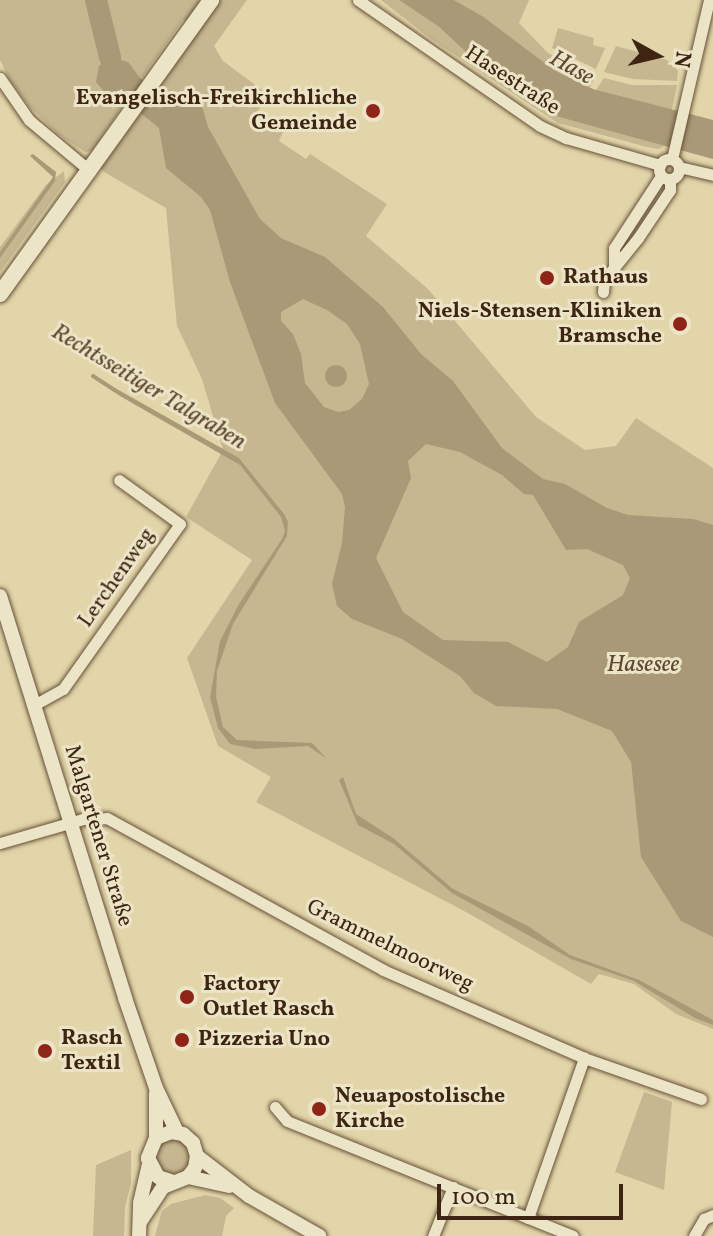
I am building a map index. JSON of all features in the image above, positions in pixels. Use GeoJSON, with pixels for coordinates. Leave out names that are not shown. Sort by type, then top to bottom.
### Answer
{"type":"FeatureCollection","features":[{"type":"Feature","properties":{"kind":"main road"},"geometry":{"type":"LineString","coordinates":[[0,294],[211,0]]}},
{"type":"Feature","properties":{"kind":"street","name":"Hasestraße"},"geometry":{"type":"LineString","coordinates":[[358,0],[540,126],[664,173]]}},
{"type":"Feature","properties":{"kind":"street"},"geometry":{"type":"LineString","coordinates":[[664,173],[676,177],[675,159],[709,0]]}},
{"type":"Feature","properties":{"kind":"street"},"geometry":{"type":"LineString","coordinates":[[0,78],[29,120],[90,171]]}},
{"type":"Feature","properties":{"kind":"street"},"geometry":{"type":"LineString","coordinates":[[664,173],[675,159]]}},
{"type":"Feature","properties":{"kind":"street"},"geometry":{"type":"LineString","coordinates":[[675,159],[713,175]]}},
{"type":"Feature","properties":{"kind":"street"},"geometry":{"type":"LineString","coordinates":[[603,292],[604,280],[624,259],[670,190],[664,173]]}},
{"type":"Feature","properties":{"kind":"street","name":"Lerchenweg"},"geometry":{"type":"LineString","coordinates":[[34,705],[63,689],[180,524],[119,480]]}},
{"type":"Feature","properties":{"kind":"street","name":"Malgartener Straße"},"geometry":{"type":"LineString","coordinates":[[0,596],[156,1088],[177,1132]]}},
{"type":"Feature","properties":{"kind":"street","name":"Grammelmoorweg"},"geometry":{"type":"LineString","coordinates":[[0,843],[71,823],[107,818],[383,970],[584,1058],[701,1099]]}},
{"type":"Feature","properties":{"kind":"street"},"geometry":{"type":"LineString","coordinates":[[528,1218],[584,1058]]}},
{"type":"Feature","properties":{"kind":"street","name":"Malgartener Straße"},"geometry":{"type":"LineString","coordinates":[[156,1088],[156,1138]]}},
{"type":"Feature","properties":{"kind":"street"},"geometry":{"type":"LineString","coordinates":[[275,1107],[287,1121],[573,1236]]}},
{"type":"Feature","properties":{"kind":"street"},"geometry":{"type":"LineString","coordinates":[[177,1132],[193,1143],[197,1156],[195,1168],[163,1187],[152,1199],[140,1229],[140,1203],[149,1165],[148,1151],[156,1138],[177,1132]]}},
{"type":"Feature","properties":{"kind":"street"},"geometry":{"type":"LineString","coordinates":[[197,1156],[238,1189],[319,1236]]}},
{"type":"Feature","properties":{"kind":"street"},"geometry":{"type":"LineString","coordinates":[[149,1165],[158,1177],[238,1189]]}},
{"type":"Feature","properties":{"kind":"street"},"geometry":{"type":"LineString","coordinates":[[433,1236],[453,1187]]}},
{"type":"Feature","properties":{"kind":"street"},"geometry":{"type":"LineString","coordinates":[[694,1236],[704,1219],[713,1215]]}},
{"type":"Feature","properties":{"kind":"shaded area"},"geometry":{"type":"Polygon","coordinates":[[[0,0],[247,0],[214,46],[223,61],[269,95],[256,114],[283,132],[279,141],[306,159],[310,154],[387,204],[366,236],[428,289],[536,417],[585,450],[616,446],[636,418],[713,468],[713,1029],[676,1014],[634,984],[599,974],[591,984],[466,912],[256,802],[271,777],[218,746],[187,658],[252,560],[186,517],[223,450],[202,379],[177,326],[166,208],[104,172],[96,163],[195,24],[183,20],[141,79],[127,62],[110,57],[107,95],[126,101],[92,151],[85,152],[58,134],[30,107],[10,80],[0,60],[0,0]]]}},
{"type":"Feature","properties":{"kind":"shaded area"},"geometry":{"type":"Polygon","coordinates":[[[381,0],[399,0],[439,27],[480,65],[559,117],[666,145],[659,149],[647,147],[558,123],[431,39],[381,0]]]}},
{"type":"Feature","properties":{"kind":"shaded area"},"geometry":{"type":"Polygon","coordinates":[[[454,0],[529,0],[519,23],[548,53],[596,75],[590,87],[554,70],[484,17],[454,0]]]}},
{"type":"Feature","properties":{"kind":"shaded area"},"geometry":{"type":"Polygon","coordinates":[[[558,28],[594,38],[593,45],[605,48],[596,69],[552,48],[558,28]]]}},
{"type":"Feature","properties":{"kind":"shaded area"},"geometry":{"type":"Polygon","coordinates":[[[616,46],[667,60],[678,71],[677,81],[633,79],[604,72],[616,46]]]}},
{"type":"Feature","properties":{"kind":"shaded area"},"geometry":{"type":"Polygon","coordinates":[[[604,78],[632,85],[677,85],[672,110],[596,90],[604,78]]]}},
{"type":"Feature","properties":{"kind":"shaded area"},"geometry":{"type":"Polygon","coordinates":[[[64,171],[65,182],[0,272],[0,247],[46,185],[64,171]]]}},
{"type":"Feature","properties":{"kind":"shaded area"},"geometry":{"type":"Polygon","coordinates":[[[644,1092],[672,1102],[664,1190],[615,1172],[644,1092]]]}},
{"type":"Feature","properties":{"kind":"shaded area"},"geometry":{"type":"Polygon","coordinates":[[[173,1139],[186,1144],[191,1157],[186,1170],[173,1175],[160,1170],[155,1157],[160,1144],[173,1139]]]}},
{"type":"Feature","properties":{"kind":"shaded area"},"geometry":{"type":"Polygon","coordinates":[[[131,1150],[131,1183],[125,1207],[124,1236],[93,1236],[96,1165],[131,1150]]]}},
{"type":"Feature","properties":{"kind":"shaded area"},"geometry":{"type":"Polygon","coordinates":[[[205,1195],[220,1198],[234,1208],[226,1216],[222,1236],[155,1236],[162,1211],[171,1204],[205,1195]]]}},
{"type":"Feature","properties":{"kind":"water"},"geometry":{"type":"Polygon","coordinates":[[[399,0],[454,0],[484,17],[554,70],[593,89],[713,120],[713,159],[559,117],[480,65],[439,27],[399,0]]]}},
{"type":"Feature","properties":{"kind":"water","name":"Hasesee"},"geometry":{"type":"Polygon","coordinates":[[[110,57],[128,62],[141,79],[175,98],[200,99],[208,127],[260,219],[281,238],[325,257],[383,307],[421,354],[453,381],[502,448],[543,479],[565,484],[607,508],[628,515],[693,519],[713,525],[713,937],[681,921],[641,857],[631,762],[612,731],[557,709],[496,706],[474,693],[460,676],[402,639],[352,619],[337,606],[332,584],[342,543],[345,507],[342,494],[275,403],[230,282],[210,210],[201,197],[166,168],[159,128],[126,101],[107,95],[96,82],[99,66],[110,57]],[[303,299],[281,312],[281,321],[293,334],[301,354],[305,383],[324,407],[338,412],[349,410],[362,399],[369,384],[360,344],[347,324],[303,299]],[[426,444],[408,461],[411,478],[376,558],[403,612],[443,640],[508,642],[547,662],[568,647],[579,622],[623,595],[630,578],[623,565],[587,549],[566,550],[533,495],[524,494],[502,475],[460,452],[426,444]]]}},
{"type":"Feature","properties":{"kind":"water"},"geometry":{"type":"Polygon","coordinates":[[[33,154],[56,172],[55,181],[0,258],[0,252],[53,177],[30,156],[33,154]]]}},
{"type":"Feature","properties":{"kind":"water"},"geometry":{"type":"Polygon","coordinates":[[[336,365],[344,368],[347,376],[344,384],[336,387],[328,384],[325,376],[328,368],[336,365]]]}},
{"type":"Feature","properties":{"kind":"water"},"geometry":{"type":"Polygon","coordinates":[[[115,388],[239,458],[284,514],[288,522],[287,536],[233,624],[217,671],[216,697],[223,727],[237,740],[312,743],[327,759],[308,746],[255,749],[230,744],[218,728],[210,697],[220,641],[239,604],[282,539],[285,531],[281,517],[240,465],[120,396],[113,391],[115,388]]]}},
{"type":"Feature","properties":{"kind":"water"},"geometry":{"type":"Polygon","coordinates":[[[343,777],[356,814],[393,838],[453,889],[528,926],[570,955],[639,980],[713,1020],[713,1025],[695,1018],[634,981],[571,959],[452,893],[394,844],[358,825],[339,780],[343,777]]]}},
{"type":"Feature","properties":{"kind":"waterway"},"geometry":{"type":"LineString","coordinates":[[96,0],[110,57]]}},
{"type":"Feature","properties":{"kind":"waterway","name":"Rechtsseitiger Talgraben"},"geometry":{"type":"LineString","coordinates":[[93,376],[116,391]]}},
{"type":"Feature","properties":{"kind":"place","name":"Evangelisch-Freikirchliche Gemeinde"},"geometry":{"type":"Point","coordinates":[373,111]}},
{"type":"Feature","properties":{"kind":"place","name":"Rathaus"},"geometry":{"type":"Point","coordinates":[547,278]}},
{"type":"Feature","properties":{"kind":"place","name":"Niels-Stensen-Kliniken Bramsche"},"geometry":{"type":"Point","coordinates":[680,324]}},
{"type":"Feature","properties":{"kind":"place","name":"Factory Outlet Rasch"},"geometry":{"type":"Point","coordinates":[187,997]}},
{"type":"Feature","properties":{"kind":"place","name":"Pizzeria Uno"},"geometry":{"type":"Point","coordinates":[182,1040]}},
{"type":"Feature","properties":{"kind":"place","name":"Rasch Textil"},"geometry":{"type":"Point","coordinates":[45,1051]}},
{"type":"Feature","properties":{"kind":"place","name":"Neuapostolische Kirche"},"geometry":{"type":"Point","coordinates":[319,1109]}},
{"type":"Feature","properties":{"kind":"water label","name":"Hase"},"geometry":{"type":"Point","coordinates":[571,69]}}]}
